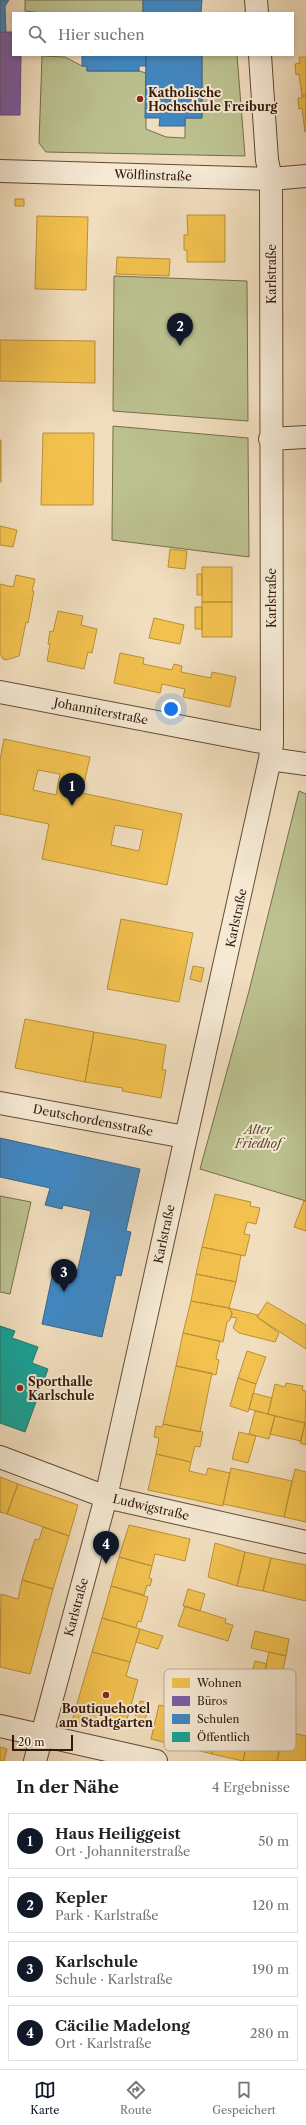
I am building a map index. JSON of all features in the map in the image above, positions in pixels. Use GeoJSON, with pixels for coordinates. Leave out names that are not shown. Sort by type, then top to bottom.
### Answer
{"type":"FeatureCollection","features":[{"type":"Feature","properties":{"kind":"street"},"geometry":{"type":"LineString","coordinates":[[256,0],[257,12]]}},
{"type":"Feature","properties":{"kind":"street","name":"Karlstraße"},"geometry":{"type":"LineString","coordinates":[[35,1761],[106,1497],[185,1137],[209,1038],[271,751],[271,179],[267,160],[260,56]]}},
{"type":"Feature","properties":{"kind":"street","name":"Wölflinstraße"},"geometry":{"type":"LineString","coordinates":[[0,171],[271,179],[306,176]]}},
{"type":"Feature","properties":{"kind":"street"},"geometry":{"type":"LineString","coordinates":[[270,439],[306,437]]}},
{"type":"Feature","properties":{"kind":"street","name":"Johanniterstraße"},"geometry":{"type":"LineString","coordinates":[[0,692],[271,751],[306,764]]}},
{"type":"Feature","properties":{"kind":"street","name":"Deutschordensstraße"},"geometry":{"type":"LineString","coordinates":[[0,1103],[185,1137]]}},
{"type":"Feature","properties":{"kind":"street","name":"Ludwigstraße"},"geometry":{"type":"LineString","coordinates":[[0,1457],[106,1497],[306,1542]]}},
{"type":"Feature","properties":{"kind":"street"},"geometry":{"type":"LineString","coordinates":[[0,1726],[156,1761]]}},
{"type":"Feature","properties":{"kind":"green space"},"geometry":{"type":"Polygon","coordinates":[[[25,0],[143,0],[143,12],[25,11],[25,0]]]}},
{"type":"Feature","properties":{"kind":"green space","name":"Katholische Hochschule Freiburg"},"geometry":{"type":"Polygon","coordinates":[[[42,56],[65,57],[82,66],[87,66],[87,71],[139,71],[146,73],[146,129],[166,137],[185,138],[185,118],[202,118],[202,56],[237,56],[245,156],[46,152],[39,143],[42,56]]]}},
{"type":"Feature","properties":{"kind":"green space"},"geometry":{"type":"Polygon","coordinates":[[[114,276],[247,281],[248,421],[113,411],[114,276]]]}},
{"type":"Feature","properties":{"kind":"green space"},"geometry":{"type":"Polygon","coordinates":[[[113,426],[248,438],[249,557],[112,540],[113,426]]]}},
{"type":"Feature","properties":{"kind":"green space","name":"Alter Friedhof"},"geometry":{"type":"Polygon","coordinates":[[[299,791],[306,794],[306,1201],[200,1169],[249,991],[299,791]]]}},
{"type":"Feature","properties":{"kind":"green space"},"geometry":{"type":"Polygon","coordinates":[[[0,1196],[31,1202],[10,1294],[0,1292],[0,1196]]]}},
{"type":"Feature","properties":{"kind":"building: Wohnen"},"geometry":{"type":"Polygon","coordinates":[[[299,57],[306,57],[306,96],[302,96],[299,74],[296,75],[295,64],[300,63],[299,57]]]}},
{"type":"Feature","properties":{"kind":"building: Wohnen"},"geometry":{"type":"Polygon","coordinates":[[[302,96],[306,96],[305,132],[302,108],[299,109],[298,98],[302,98],[302,96]]]}},
{"type":"Feature","properties":{"kind":"building: Wohnen"},"geometry":{"type":"Polygon","coordinates":[[[15,199],[24,199],[24,206],[15,206],[15,199]]]}},
{"type":"Feature","properties":{"kind":"building: Wohnen"},"geometry":{"type":"Polygon","coordinates":[[[187,215],[225,215],[225,262],[187,262],[187,250],[184,250],[184,235],[188,235],[187,215]]]}},
{"type":"Feature","properties":{"kind":"building: Wohnen"},"geometry":{"type":"Polygon","coordinates":[[[37,216],[88,217],[86,290],[35,289],[37,216]]]}},
{"type":"Feature","properties":{"kind":"building: Wohnen"},"geometry":{"type":"Polygon","coordinates":[[[117,257],[170,259],[169,276],[116,274],[117,257]]]}},
{"type":"Feature","properties":{"kind":"building: Wohnen"},"geometry":{"type":"Polygon","coordinates":[[[0,340],[95,341],[95,383],[0,381],[0,340]]]}},
{"type":"Feature","properties":{"kind":"building: Wohnen"},"geometry":{"type":"Polygon","coordinates":[[[43,433],[94,433],[93,505],[41,505],[43,433]]]}},
{"type":"Feature","properties":{"kind":"building: Wohnen"},"geometry":{"type":"Polygon","coordinates":[[[1,440],[1,482],[0,482],[1,440]]]}},
{"type":"Feature","properties":{"kind":"building: Wohnen"},"geometry":{"type":"Polygon","coordinates":[[[0,526],[17,530],[13,547],[0,545],[0,526]]]}},
{"type":"Feature","properties":{"kind":"building: Wohnen"},"geometry":{"type":"Polygon","coordinates":[[[170,549],[187,551],[185,569],[168,567],[170,549]]]}},
{"type":"Feature","properties":{"kind":"building: Wohnen"},"geometry":{"type":"Polygon","coordinates":[[[202,567],[232,567],[232,602],[202,602],[202,567]]]}},
{"type":"Feature","properties":{"kind":"building: Wohnen"},"geometry":{"type":"Polygon","coordinates":[[[197,574],[202,574],[202,595],[197,595],[197,574]]]}},
{"type":"Feature","properties":{"kind":"building: Wohnen"},"geometry":{"type":"Polygon","coordinates":[[[16,575],[35,579],[32,591],[34,591],[28,623],[26,622],[19,656],[6,660],[3,659],[0,653],[0,584],[13,587],[16,575]]]}},
{"type":"Feature","properties":{"kind":"building: Wohnen"},"geometry":{"type":"Polygon","coordinates":[[[202,602],[232,602],[232,637],[202,637],[202,602]]]}},
{"type":"Feature","properties":{"kind":"building: Wohnen"},"geometry":{"type":"Polygon","coordinates":[[[195,607],[202,607],[202,629],[195,629],[195,607]]]}},
{"type":"Feature","properties":{"kind":"building: Wohnen"},"geometry":{"type":"Polygon","coordinates":[[[58,611],[83,616],[81,625],[97,629],[92,653],[88,652],[84,669],[47,661],[50,644],[48,644],[50,631],[53,632],[58,611]]]}},
{"type":"Feature","properties":{"kind":"building: Wohnen"},"geometry":{"type":"Polygon","coordinates":[[[154,618],[184,625],[180,644],[149,638],[154,618]]]}},
{"type":"Feature","properties":{"kind":"building: Wohnen"},"geometry":{"type":"Polygon","coordinates":[[[120,653],[144,658],[143,664],[172,670],[174,664],[182,666],[181,672],[211,678],[212,672],[236,677],[230,707],[183,697],[185,689],[162,684],[160,693],[114,683],[120,653]]]}},
{"type":"Feature","properties":{"kind":"building: Wohnen"},"geometry":{"type":"Polygon","coordinates":[[[4,739],[90,757],[82,793],[182,814],[167,885],[42,859],[49,824],[0,814],[0,760],[4,739]],[[38,770],[33,790],[56,795],[60,774],[38,770]],[[115,825],[111,845],[139,851],[143,830],[115,825]]]}},
{"type":"Feature","properties":{"kind":"building: Wohnen"},"geometry":{"type":"Polygon","coordinates":[[[121,919],[193,933],[179,1002],[107,989],[121,919]]]}},
{"type":"Feature","properties":{"kind":"building: Wohnen"},"geometry":{"type":"Polygon","coordinates":[[[193,966],[204,968],[201,982],[190,979],[193,966]]]}},
{"type":"Feature","properties":{"kind":"building: Wohnen"},"geometry":{"type":"Polygon","coordinates":[[[25,1019],[94,1032],[85,1082],[15,1068],[25,1019]]]}},
{"type":"Feature","properties":{"kind":"building: Wohnen"},"geometry":{"type":"Polygon","coordinates":[[[94,1032],[166,1045],[162,1070],[166,1070],[161,1098],[122,1091],[123,1088],[85,1082],[94,1032]]]}},
{"type":"Feature","properties":{"kind":"building: Wohnen"},"geometry":{"type":"Polygon","coordinates":[[[215,1194],[251,1202],[250,1206],[260,1208],[256,1224],[247,1222],[244,1234],[250,1235],[245,1256],[202,1247],[215,1194]]]}},
{"type":"Feature","properties":{"kind":"building: Wohnen"},"geometry":{"type":"Polygon","coordinates":[[[304,1201],[306,1202],[306,1231],[294,1227],[304,1201]]]}},
{"type":"Feature","properties":{"kind":"building: Wohnen"},"geometry":{"type":"Polygon","coordinates":[[[202,1247],[241,1255],[236,1282],[196,1274],[202,1247]]]}},
{"type":"Feature","properties":{"kind":"building: Wohnen"},"geometry":{"type":"Polygon","coordinates":[[[196,1274],[236,1282],[229,1308],[191,1301],[196,1274]]]}},
{"type":"Feature","properties":{"kind":"building: Wohnen"},"geometry":{"type":"Polygon","coordinates":[[[191,1301],[229,1308],[232,1313],[230,1320],[227,1322],[223,1342],[183,1333],[191,1301]]]}},
{"type":"Feature","properties":{"kind":"building: Wohnen"},"geometry":{"type":"Polygon","coordinates":[[[267,1302],[306,1325],[306,1349],[257,1317],[267,1302]]]}},
{"type":"Feature","properties":{"kind":"building: Wohnen"},"geometry":{"type":"Polygon","coordinates":[[[229,1308],[258,1315],[257,1317],[279,1333],[275,1342],[239,1333],[233,1328],[237,1318],[231,1317],[232,1313],[229,1308]]]}},
{"type":"Feature","properties":{"kind":"building: Wohnen"},"geometry":{"type":"Polygon","coordinates":[[[183,1333],[220,1341],[216,1359],[219,1360],[216,1375],[176,1366],[183,1333]]]}},
{"type":"Feature","properties":{"kind":"building: Wohnen"},"geometry":{"type":"Polygon","coordinates":[[[247,1351],[266,1357],[256,1384],[238,1378],[247,1351]]]}},
{"type":"Feature","properties":{"kind":"building: Wohnen"},"geometry":{"type":"Polygon","coordinates":[[[176,1366],[212,1373],[200,1432],[163,1424],[176,1366]]]}},
{"type":"Feature","properties":{"kind":"building: Wohnen"},"geometry":{"type":"Polygon","coordinates":[[[238,1378],[256,1384],[248,1412],[230,1406],[238,1378]]]}},
{"type":"Feature","properties":{"kind":"building: Wohnen"},"geometry":{"type":"Polygon","coordinates":[[[286,1383],[303,1386],[302,1390],[306,1391],[305,1423],[268,1414],[275,1384],[285,1387],[286,1383]]]}},
{"type":"Feature","properties":{"kind":"building: Wohnen"},"geometry":{"type":"Polygon","coordinates":[[[253,1393],[272,1398],[268,1414],[249,1409],[253,1393]]]}},
{"type":"Feature","properties":{"kind":"building: Wohnen"},"geometry":{"type":"Polygon","coordinates":[[[255,1411],[275,1416],[269,1439],[249,1434],[255,1411]]]}},
{"type":"Feature","properties":{"kind":"building: Wohnen"},"geometry":{"type":"Polygon","coordinates":[[[275,1416],[305,1423],[301,1441],[270,1434],[275,1416]]]}},
{"type":"Feature","properties":{"kind":"building: Wohnen"},"geometry":{"type":"Polygon","coordinates":[[[306,1423],[306,1445],[300,1443],[306,1423]]]}},
{"type":"Feature","properties":{"kind":"building: Wohnen"},"geometry":{"type":"Polygon","coordinates":[[[163,1424],[203,1432],[200,1447],[195,1446],[191,1462],[156,1454],[159,1438],[154,1437],[156,1426],[162,1427],[163,1424]]]}},
{"type":"Feature","properties":{"kind":"building: Wohnen"},"geometry":{"type":"Polygon","coordinates":[[[239,1432],[256,1436],[248,1463],[232,1459],[239,1432]]]}},
{"type":"Feature","properties":{"kind":"building: Wohnen"},"geometry":{"type":"Polygon","coordinates":[[[156,1454],[191,1462],[189,1471],[206,1475],[208,1468],[230,1473],[223,1506],[148,1490],[156,1454]]]}},
{"type":"Feature","properties":{"kind":"building: Wohnen"},"geometry":{"type":"Polygon","coordinates":[[[231,1468],[292,1481],[284,1517],[223,1504],[231,1468]]]}},
{"type":"Feature","properties":{"kind":"building: Wohnen"},"geometry":{"type":"Polygon","coordinates":[[[295,1469],[306,1472],[306,1522],[284,1517],[295,1469]]]}},
{"type":"Feature","properties":{"kind":"building: Wohnen"},"geometry":{"type":"Polygon","coordinates":[[[0,1477],[18,1484],[7,1514],[0,1512],[0,1477]]]}},
{"type":"Feature","properties":{"kind":"building: Wohnen"},"geometry":{"type":"Polygon","coordinates":[[[18,1484],[78,1505],[69,1536],[7,1514],[18,1484]]]}},
{"type":"Feature","properties":{"kind":"building: Wohnen"},"geometry":{"type":"Polygon","coordinates":[[[129,1525],[190,1539],[185,1561],[155,1554],[152,1566],[119,1557],[129,1525]]]}},
{"type":"Feature","properties":{"kind":"building: Wohnen"},"geometry":{"type":"Polygon","coordinates":[[[43,1527],[69,1536],[53,1589],[22,1580],[35,1539],[39,1540],[43,1527]]]}},
{"type":"Feature","properties":{"kind":"building: Wohnen"},"geometry":{"type":"Polygon","coordinates":[[[215,1543],[245,1552],[237,1586],[208,1577],[215,1543]]]}},
{"type":"Feature","properties":{"kind":"building: Wohnen"},"geometry":{"type":"Polygon","coordinates":[[[245,1552],[271,1558],[263,1591],[237,1586],[245,1552]]]}},
{"type":"Feature","properties":{"kind":"building: Wohnen"},"geometry":{"type":"Polygon","coordinates":[[[119,1557],[152,1566],[149,1578],[152,1579],[150,1586],[147,1585],[144,1595],[111,1586],[119,1557]]]}},
{"type":"Feature","properties":{"kind":"building: Wohnen"},"geometry":{"type":"Polygon","coordinates":[[[271,1558],[306,1565],[306,1601],[263,1591],[271,1558]]]}},
{"type":"Feature","properties":{"kind":"building: Wohnen"},"geometry":{"type":"Polygon","coordinates":[[[22,1580],[53,1589],[30,1674],[0,1667],[1,1594],[18,1599],[22,1580]]]}},
{"type":"Feature","properties":{"kind":"building: Wohnen"},"geometry":{"type":"Polygon","coordinates":[[[111,1586],[148,1597],[141,1622],[138,1621],[136,1628],[102,1618],[111,1586]]]}},
{"type":"Feature","properties":{"kind":"building: Wohnen"},"geometry":{"type":"Polygon","coordinates":[[[188,1589],[205,1594],[200,1611],[183,1606],[188,1589]]]}},
{"type":"Feature","properties":{"kind":"building: Wohnen"},"geometry":{"type":"Polygon","coordinates":[[[185,1606],[226,1619],[225,1623],[233,1625],[228,1641],[178,1626],[185,1606]]]}},
{"type":"Feature","properties":{"kind":"building: Wohnen"},"geometry":{"type":"Polygon","coordinates":[[[102,1618],[140,1629],[130,1662],[92,1652],[102,1618]]]}},
{"type":"Feature","properties":{"kind":"building: Wohnen"},"geometry":{"type":"Polygon","coordinates":[[[140,1629],[163,1636],[158,1649],[136,1642],[140,1629]]]}},
{"type":"Feature","properties":{"kind":"building: Wohnen"},"geometry":{"type":"Polygon","coordinates":[[[255,1631],[289,1639],[286,1656],[251,1648],[255,1631]]]}},
{"type":"Feature","properties":{"kind":"building: Wohnen"},"geometry":{"type":"Polygon","coordinates":[[[92,1652],[130,1662],[126,1676],[138,1680],[126,1723],[118,1721],[115,1730],[96,1724],[96,1727],[72,1721],[92,1652]]]}},
{"type":"Feature","properties":{"kind":"building: Wohnen"},"geometry":{"type":"Polygon","coordinates":[[[269,1652],[286,1656],[283,1669],[265,1669],[269,1652]]]}},
{"type":"Feature","properties":{"kind":"building: Wohnen"},"geometry":{"type":"Polygon","coordinates":[[[255,1661],[267,1664],[266,1669],[253,1669],[255,1661]]]}},
{"type":"Feature","properties":{"kind":"building: Wohnen"},"geometry":{"type":"Polygon","coordinates":[[[140,1701],[150,1703],[143,1727],[133,1724],[140,1701]]]}},
{"type":"Feature","properties":{"kind":"building: Wohnen"},"geometry":{"type":"Polygon","coordinates":[[[159,1705],[164,1706],[164,1742],[151,1739],[159,1705]]]}},
{"type":"Feature","properties":{"kind":"building: Wohnen"},"geometry":{"type":"Polygon","coordinates":[[[296,1734],[306,1736],[306,1761],[277,1761],[279,1751],[296,1751],[296,1734]]]}},
{"type":"Feature","properties":{"kind":"building: Wohnen"},"geometry":{"type":"Polygon","coordinates":[[[0,1747],[7,1749],[4,1761],[0,1761],[0,1747]]]}},
{"type":"Feature","properties":{"kind":"building: Wohnen"},"geometry":{"type":"Polygon","coordinates":[[[200,1751],[213,1751],[212,1754],[200,1751]]]}},
{"type":"Feature","properties":{"kind":"building: Wohnen"},"geometry":{"type":"Polygon","coordinates":[[[213,1751],[245,1751],[243,1761],[212,1754],[213,1751]]]}},
{"type":"Feature","properties":{"kind":"building: Wohnen"},"geometry":{"type":"Polygon","coordinates":[[[245,1751],[279,1751],[277,1761],[243,1761],[245,1751]]]}},
{"type":"Feature","properties":{"kind":"building: Büros"},"geometry":{"type":"Polygon","coordinates":[[[0,32],[12,32],[12,56],[21,56],[20,115],[0,115],[0,32]]]}},
{"type":"Feature","properties":{"kind":"building: Schulen"},"geometry":{"type":"Polygon","coordinates":[[[0,0],[9,0],[5,6],[6,32],[0,32],[0,0]]]}},
{"type":"Feature","properties":{"kind":"building: Schulen"},"geometry":{"type":"Polygon","coordinates":[[[143,0],[202,0],[201,12],[143,12],[143,0]]]}},
{"type":"Feature","properties":{"kind":"building: Schulen"},"geometry":{"type":"Polygon","coordinates":[[[82,56],[146,56],[146,66],[139,66],[139,71],[87,71],[87,66],[82,66],[82,56]]]}},
{"type":"Feature","properties":{"kind":"building: Schulen"},"geometry":{"type":"Polygon","coordinates":[[[146,56],[202,56],[202,118],[185,118],[185,126],[159,126],[160,118],[145,118],[146,56]]]}},
{"type":"Feature","properties":{"kind":"building: Schulen"},"geometry":{"type":"Polygon","coordinates":[[[0,1138],[140,1169],[126,1231],[131,1232],[121,1276],[116,1275],[102,1337],[42,1324],[53,1272],[76,1277],[91,1211],[63,1205],[62,1209],[45,1205],[50,1188],[0,1177],[0,1138]]]}},
{"type":"Feature","properties":{"kind":"building: Öffentlich","name":"Sporthalle Karlschule"},"geometry":{"type":"Polygon","coordinates":[[[0,1326],[15,1331],[12,1338],[38,1347],[32,1363],[48,1369],[25,1432],[0,1423],[0,1326]]]}},
{"type":"Feature","properties":{"kind":"place","name":"Katholische Hochschule Freiburg"},"geometry":{"type":"Point","coordinates":[140,99]}},
{"type":"Feature","properties":{"kind":"place","name":"Kepler"},"geometry":{"type":"Point","coordinates":[180,346]}},
{"type":"Feature","properties":{"kind":"place","name":"Haus Heiliggeist"},"geometry":{"type":"Point","coordinates":[72,806]}},
{"type":"Feature","properties":{"kind":"place","name":"Karlschule"},"geometry":{"type":"Point","coordinates":[64,1292]}},
{"type":"Feature","properties":{"kind":"place","name":"Sporthalle Karlschule"},"geometry":{"type":"Point","coordinates":[20,1388]}},
{"type":"Feature","properties":{"kind":"place","name":"Cäcilie Madelong"},"geometry":{"type":"Point","coordinates":[106,1564]}},
{"type":"Feature","properties":{"kind":"place","name":"Boutiquehotel am Stadtgarten"},"geometry":{"type":"Point","coordinates":[106,1695]}}]}
